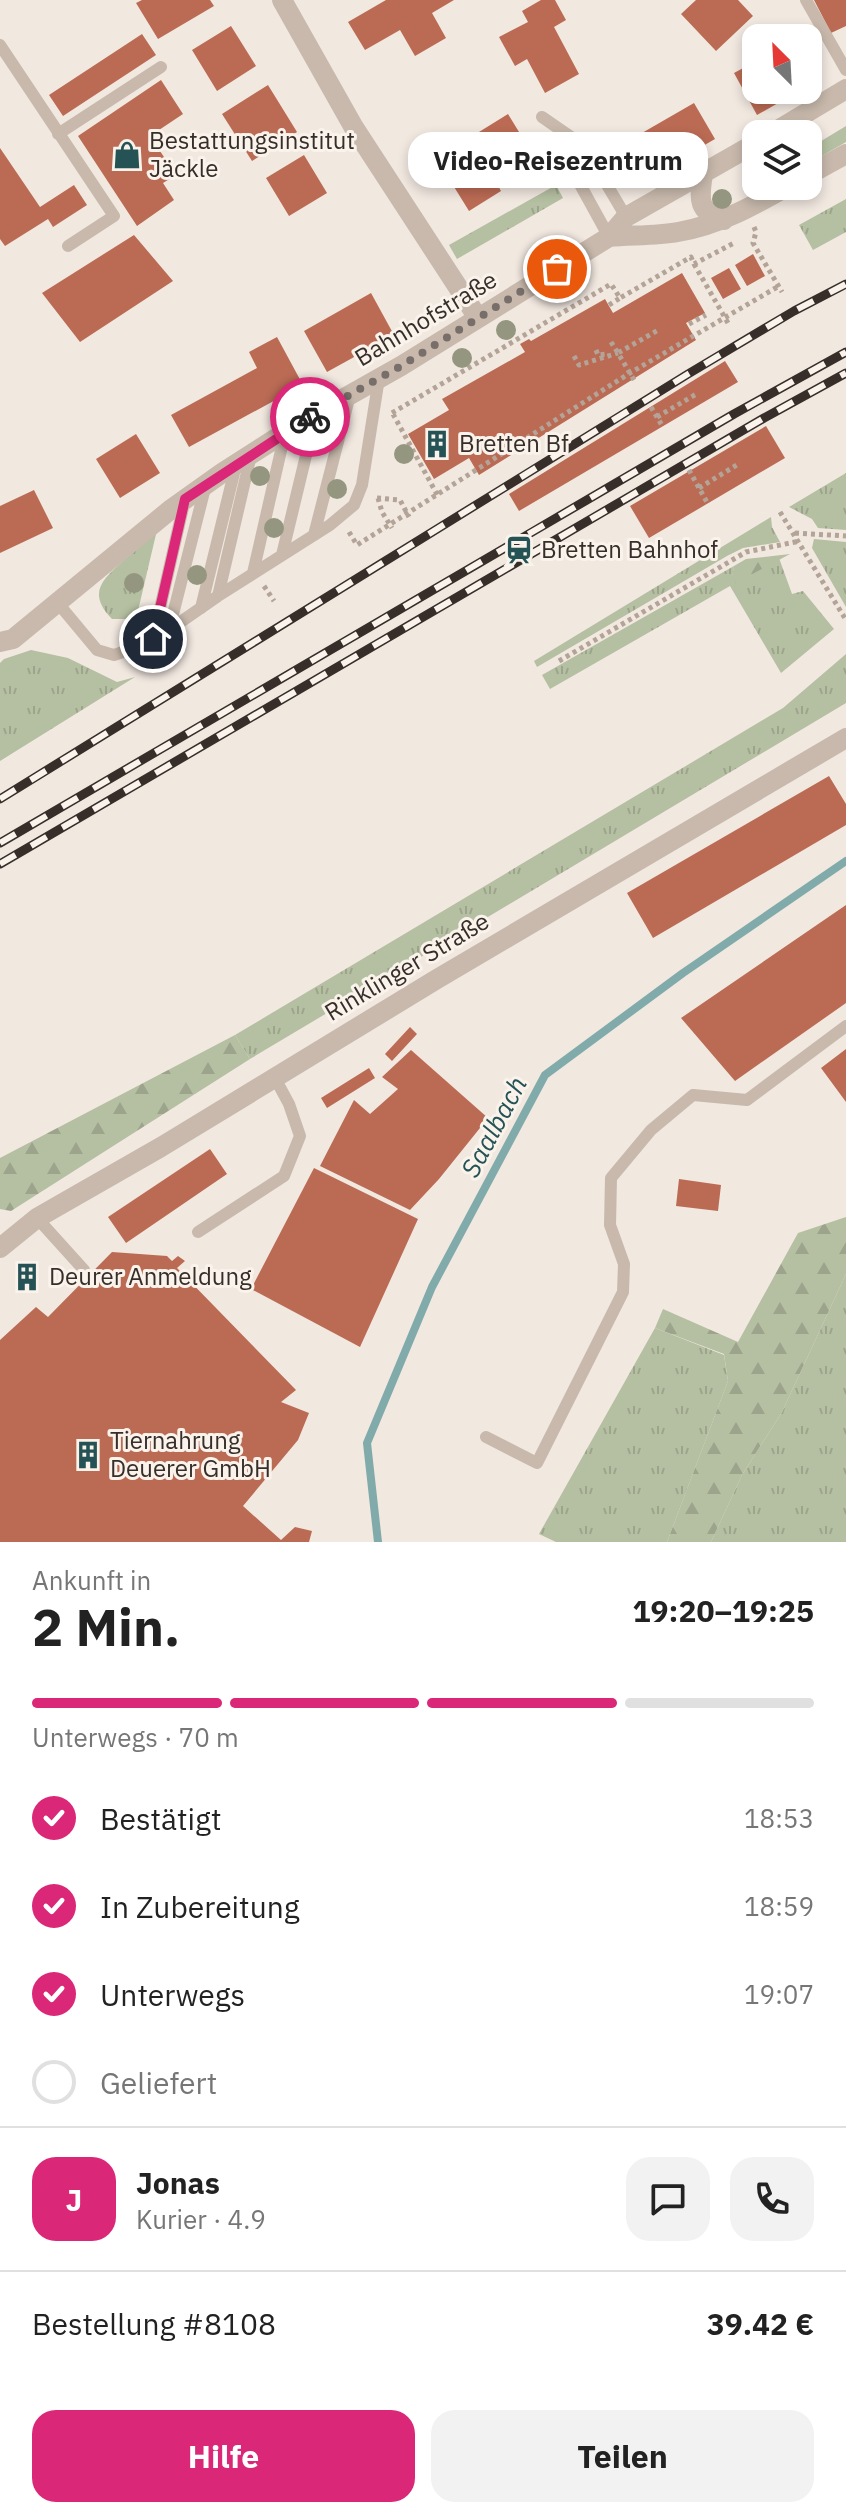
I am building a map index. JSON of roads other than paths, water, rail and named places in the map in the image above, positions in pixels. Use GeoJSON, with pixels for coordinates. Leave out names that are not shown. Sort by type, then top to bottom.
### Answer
{"type":"FeatureCollection","features":[{"type":"Feature","properties":{"kind":"street"},"geometry":{"type":"LineString","coordinates":[[282,0],[353,126],[478,318]]}},
{"type":"Feature","properties":{"kind":"street"},"geometry":{"type":"LineString","coordinates":[[794,120],[846,89]]}},
{"type":"Feature","properties":{"kind":"street","name":"Bahnhofstraße"},"geometry":{"type":"LineString","coordinates":[[0,642],[13,639],[206,484],[609,237],[626,217],[742,151]]}},
{"type":"Feature","properties":{"kind":"street"},"geometry":{"type":"LineString","coordinates":[[822,167],[846,154]]}},
{"type":"Feature","properties":{"kind":"street"},"geometry":{"type":"LineString","coordinates":[[703,174],[700,194],[703,208],[712,216],[724,220]]}},
{"type":"Feature","properties":{"kind":"street","name":"Bahnhofstraße"},"geometry":{"type":"LineString","coordinates":[[609,237],[677,232],[724,220],[762,200]]}},
{"type":"Feature","properties":{"kind":"street","name":"Rinklinger Straße"},"geometry":{"type":"LineString","coordinates":[[0,1248],[37,1218],[846,738]]}},
{"type":"Feature","properties":{"kind":"lane"},"geometry":{"type":"LineString","coordinates":[[806,0],[846,70]]}},
{"type":"Feature","properties":{"kind":"lane"},"geometry":{"type":"LineString","coordinates":[[0,45],[114,216],[68,246]]}},
{"type":"Feature","properties":{"kind":"lane"},"geometry":{"type":"LineString","coordinates":[[58,134],[161,67]]}},
{"type":"Feature","properties":{"kind":"lane"},"geometry":{"type":"LineString","coordinates":[[542,117],[584,146],[626,217]]}},
{"type":"Feature","properties":{"kind":"lane"},"geometry":{"type":"LineString","coordinates":[[554,166],[562,162],[571,168],[609,237]]}},
{"type":"Feature","properties":{"kind":"lane"},"geometry":{"type":"LineString","coordinates":[[57,602],[97,650],[114,655],[169,630],[344,515],[354,505],[362,485],[379,378]]}},
{"type":"Feature","properties":{"kind":"lane"},"geometry":{"type":"LineString","coordinates":[[314,535],[350,395]]}},
{"type":"Feature","properties":{"kind":"lane"},"geometry":{"type":"LineString","coordinates":[[282,555],[316,414]]}},
{"type":"Feature","properties":{"kind":"lane"},"geometry":{"type":"LineString","coordinates":[[253,573],[285,433]]}},
{"type":"Feature","properties":{"kind":"lane"},"geometry":{"type":"LineString","coordinates":[[218,596],[243,460]]}},
{"type":"Feature","properties":{"kind":"lane"},"geometry":{"type":"LineString","coordinates":[[201,608],[243,460]]}},
{"type":"Feature","properties":{"kind":"lane"},"geometry":{"type":"LineString","coordinates":[[169,630],[206,484]]}},
{"type":"Feature","properties":{"kind":"lane"},"geometry":{"type":"LineString","coordinates":[[153,639],[185,499]]}},
{"type":"Feature","properties":{"kind":"lane"},"geometry":{"type":"LineString","coordinates":[[486,1437],[537,1463],[623,1292],[624,1264],[610,1225],[611,1178],[651,1130],[693,1095],[747,1100],[846,1026]]}},
{"type":"Feature","properties":{"kind":"lane"},"geometry":{"type":"LineString","coordinates":[[198,1232],[284,1176],[300,1136],[289,1104],[275,1078]]}},
{"type":"Feature","properties":{"kind":"lane"},"geometry":{"type":"LineString","coordinates":[[37,1218],[84,1270]]}},
{"type":"Feature","properties":{"kind":"waterway","name":"Saalbach"},"geometry":{"type":"LineString","coordinates":[[378,1542],[367,1443],[432,1287],[545,1075],[683,973],[846,861]]}},
{"type":"Feature","properties":{"kind":"railway"},"geometry":{"type":"LineString","coordinates":[[0,799],[688,374],[846,284]]}},
{"type":"Feature","properties":{"kind":"railway"},"geometry":{"type":"LineString","coordinates":[[0,843],[734,414],[846,352]]}},
{"type":"Feature","properties":{"kind":"railway"},"geometry":{"type":"LineString","coordinates":[[0,864],[846,373]]}},
{"type":"Feature","properties":{"kind":"place","name":"Bestattungsinstitut Jäckle"},"geometry":{"type":"Point","coordinates":[127,155]}},
{"type":"Feature","properties":{"kind":"place","name":"Video-Reisezentrum"},"geometry":{"type":"Point","coordinates":[557,269]}},
{"type":"Feature","properties":{"kind":"place","name":"Bretten Bf"},"geometry":{"type":"Point","coordinates":[437,444]}},
{"type":"Feature","properties":{"kind":"place","name":"Bretten Bahnhof"},"geometry":{"type":"Point","coordinates":[519,550]}},
{"type":"Feature","properties":{"kind":"place","name":"Deurer Anmeldung"},"geometry":{"type":"Point","coordinates":[27,1277]}},
{"type":"Feature","properties":{"kind":"place","name":"Tiernahrung Deuerer GmbH"},"geometry":{"type":"Point","coordinates":[88,1455]}}]}
